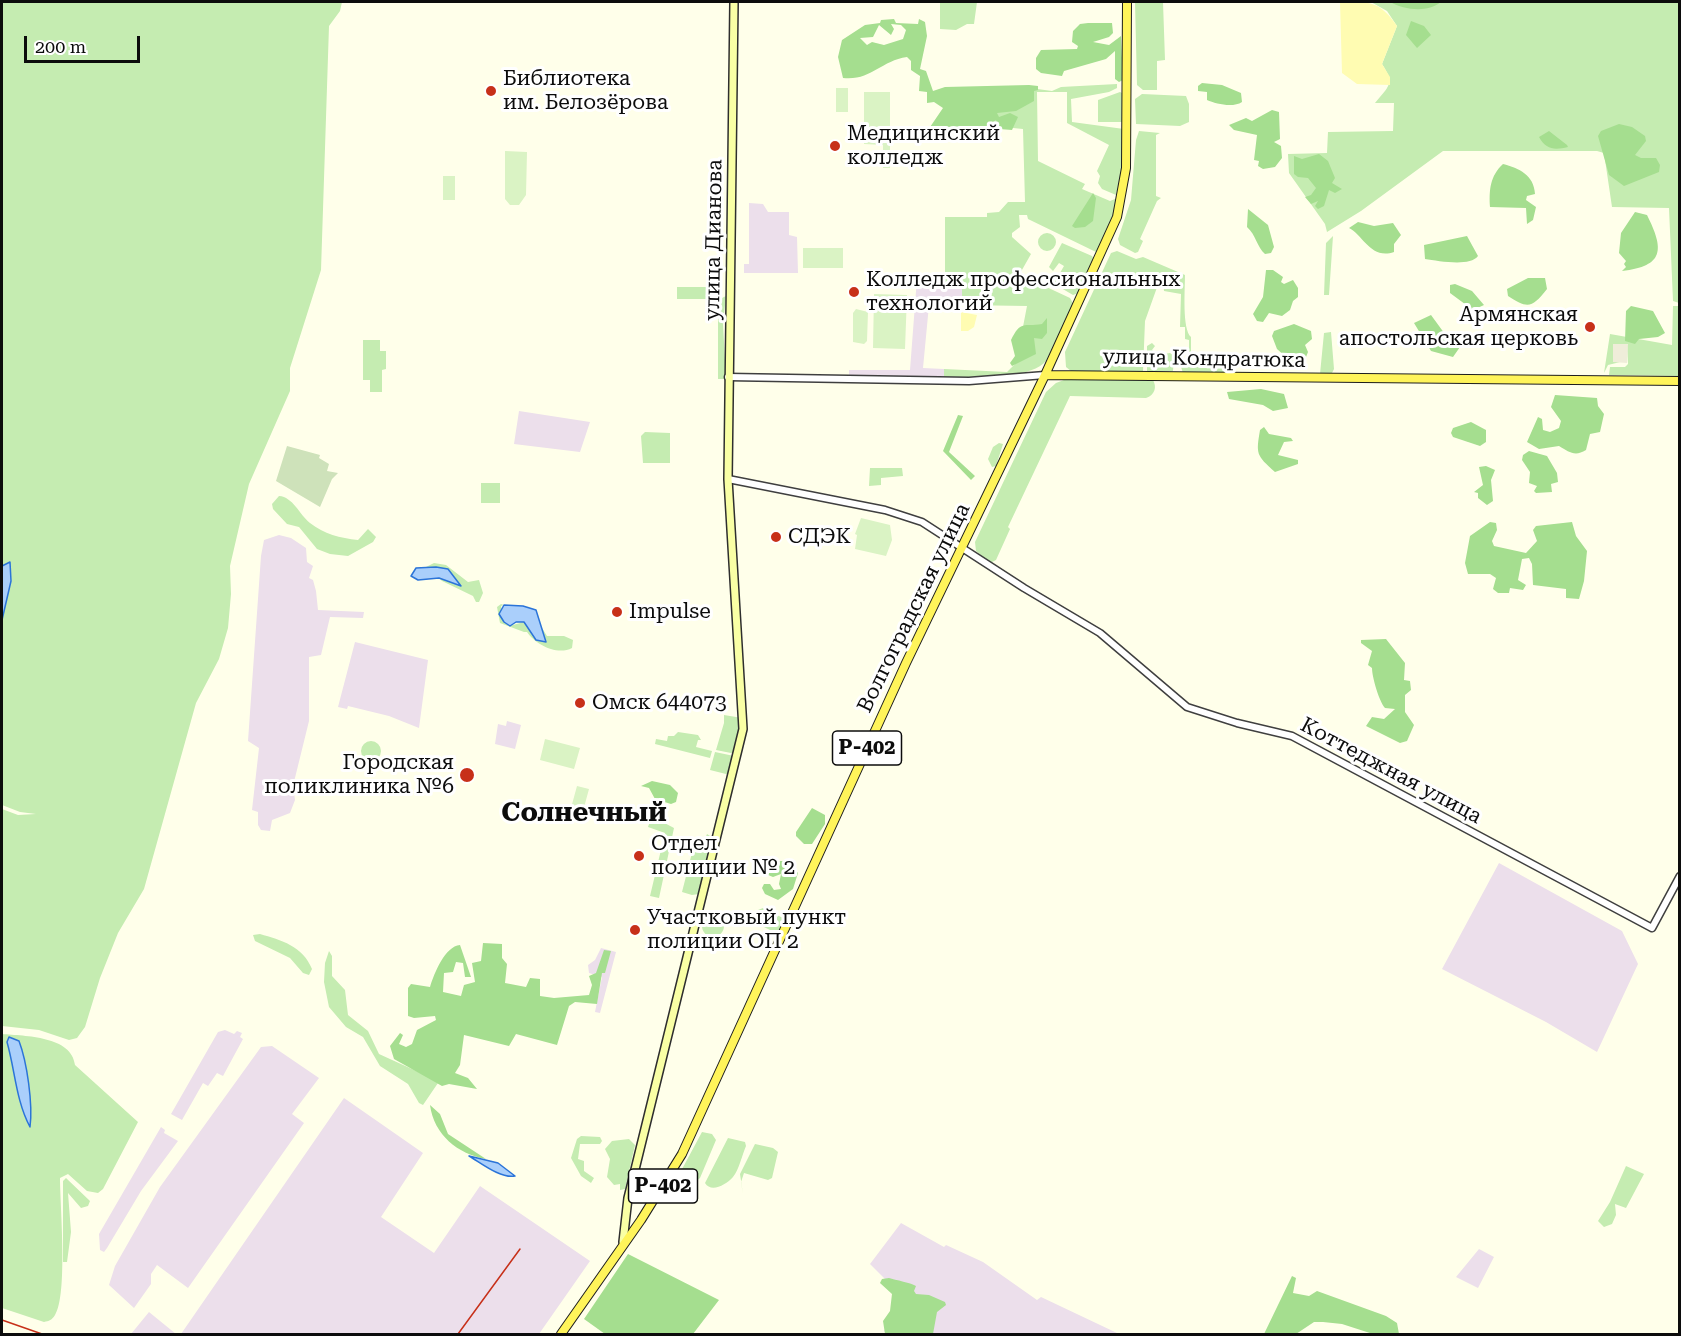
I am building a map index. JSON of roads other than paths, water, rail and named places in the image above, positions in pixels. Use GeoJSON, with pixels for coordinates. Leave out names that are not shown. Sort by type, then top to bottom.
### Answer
{"type":"FeatureCollection","features":[{"type":"Feature","properties":{"kind":"main road","name":"улица Дианова"},"geometry":{"type":"LineString","coordinates":[[623,1242],[628,1198],[743,729],[728,480],[734,2]]}},
{"type":"Feature","properties":{"kind":"main road","name":"Волгоградская улица"},"geometry":{"type":"LineString","coordinates":[[623,1242],[658,1194],[682,1154],[902,672],[1110,244],[1125,202],[1130,168],[1129,2]]}},
{"type":"Feature","properties":{"kind":"main road","name":"улица Кондратюка"},"geometry":{"type":"LineString","coordinates":[[1045,375],[1680,381]]}},
{"type":"Feature","properties":{"kind":"main road","name":"Р-402"},"geometry":{"type":"LineString","coordinates":[[561,1335],[623,1242]]}},
{"type":"Feature","properties":{"kind":"street","name":"улица Кондратюка"},"geometry":{"type":"LineString","coordinates":[[728,377],[969,381],[1045,375]]}},
{"type":"Feature","properties":{"kind":"street","name":"Коттеджная улица"},"geometry":{"type":"LineString","coordinates":[[728,480],[896,512],[922,522],[1024,588],[1100,633],[1187,707],[1237,723],[1292,736],[1652,928],[1680,876]]}},
{"type":"Feature","properties":{"kind":"water"},"geometry":{"type":"Polygon","coordinates":[[[10,562],[11,581],[2,620],[2,566],[10,562]]]}},
{"type":"Feature","properties":{"kind":"water"},"geometry":{"type":"Polygon","coordinates":[[[416,568],[448,569],[461,586],[439,578],[418,580],[411,576],[416,568]]]}},
{"type":"Feature","properties":{"kind":"water"},"geometry":{"type":"Polygon","coordinates":[[[504,605],[523,606],[536,610],[546,642],[536,640],[524,622],[516,622],[510,626],[504,622],[499,614],[504,605]]]}},
{"type":"Feature","properties":{"kind":"water"},"geometry":{"type":"Polygon","coordinates":[[[9,1037],[19,1041],[25,1060],[30,1095],[30,1127],[19,1096],[7,1042],[9,1037]]]}},
{"type":"Feature","properties":{"kind":"water"},"geometry":{"type":"Polygon","coordinates":[[[469,1156],[498,1163],[515,1176],[497,1173],[469,1156]]]}},
{"type":"Feature","properties":{"kind":"railway"},"geometry":{"type":"LineString","coordinates":[[458,1334],[520,1249]]}},
{"type":"Feature","properties":{"kind":"railway"},"geometry":{"type":"LineString","coordinates":[[2,1320],[42,1334]]}},
{"type":"Feature","properties":{"kind":"place","name":"Библиотека им. Белозёрова"},"geometry":{"type":"Point","coordinates":[491,91]}},
{"type":"Feature","properties":{"kind":"place","name":"Медицинский колледж"},"geometry":{"type":"Point","coordinates":[835,146]}},
{"type":"Feature","properties":{"kind":"place","name":"Колледж профессиональных технологий"},"geometry":{"type":"Point","coordinates":[854,292]}},
{"type":"Feature","properties":{"kind":"place","name":"Армянская апостольская церковь"},"geometry":{"type":"Point","coordinates":[1590,327]}},
{"type":"Feature","properties":{"kind":"place","name":"СДЭК"},"geometry":{"type":"Point","coordinates":[776,537]}},
{"type":"Feature","properties":{"kind":"place","name":"Impulse"},"geometry":{"type":"Point","coordinates":[617,612]}},
{"type":"Feature","properties":{"kind":"place","name":"Омск 644073"},"geometry":{"type":"Point","coordinates":[580,703]}},
{"type":"Feature","properties":{"kind":"place","name":"Городская поликлиника №6"},"geometry":{"type":"Point","coordinates":[467,775]}},
{"type":"Feature","properties":{"kind":"place","name":"Отдел полиции № 2"},"geometry":{"type":"Point","coordinates":[639,856]}},
{"type":"Feature","properties":{"kind":"place","name":"Участковый пункт полиции ОП 2"},"geometry":{"type":"Point","coordinates":[635,930]}},
{"type":"Feature","properties":{"kind":"district","name":"Солнечный"},"geometry":{"type":"Point","coordinates":[584,813]}}]}
